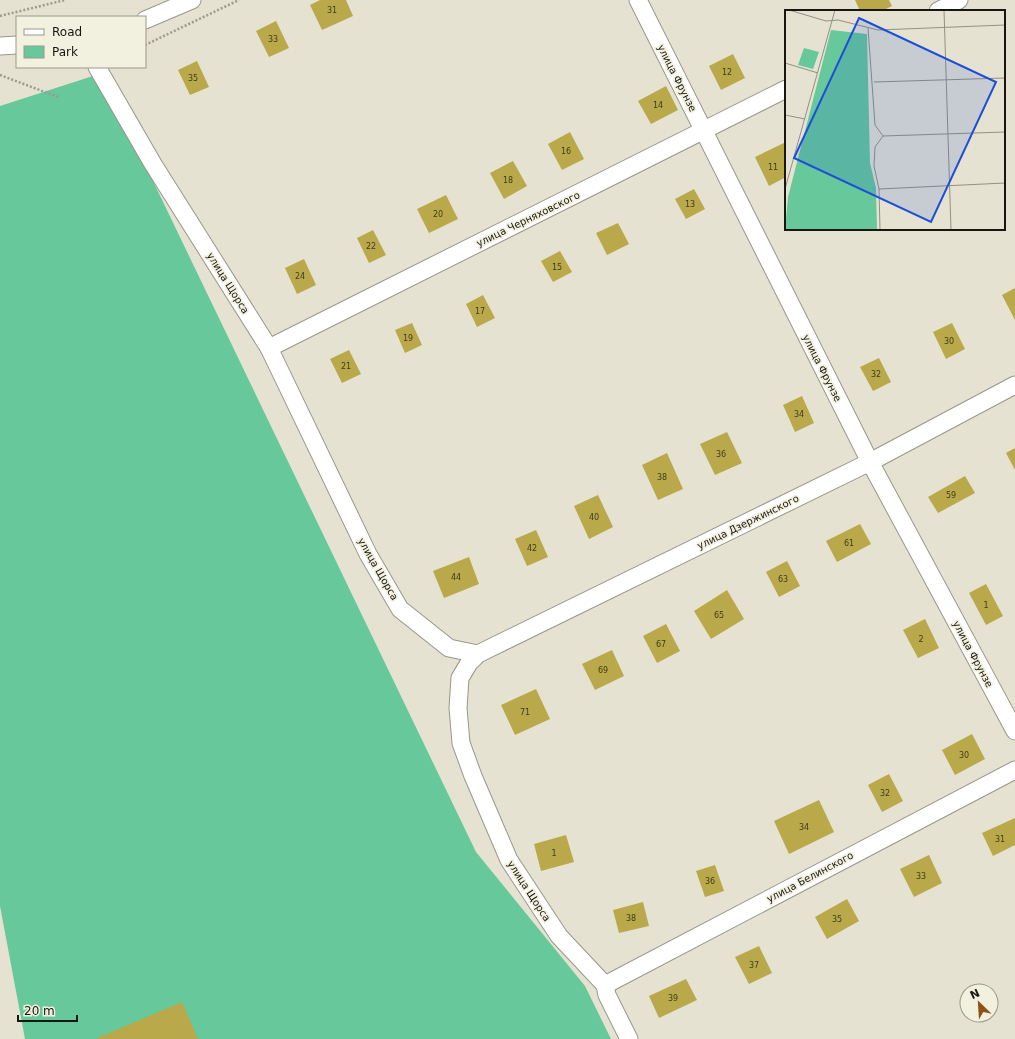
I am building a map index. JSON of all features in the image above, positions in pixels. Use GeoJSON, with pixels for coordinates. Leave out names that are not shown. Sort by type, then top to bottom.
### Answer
{"type":"FeatureCollection","features":[{"type":"Feature","properties":{"kind":"street"},"geometry":{"type":"LineString","coordinates":[[146,20],[192,0]]}},
{"type":"Feature","properties":{"kind":"street","name":"улица Фрунзе"},"geometry":{"type":"LineString","coordinates":[[638,0],[870,462],[1015,731]]}},
{"type":"Feature","properties":{"kind":"street"},"geometry":{"type":"LineString","coordinates":[[940,10],[960,0]]}},
{"type":"Feature","properties":{"kind":"street"},"geometry":{"type":"LineString","coordinates":[[0,46],[16,45]]}},
{"type":"Feature","properties":{"kind":"street","name":"улица Щорса"},"geometry":{"type":"LineString","coordinates":[[98,68],[152,164],[269,348],[368,554],[400,608],[448,648],[478,654]]}},
{"type":"Feature","properties":{"kind":"street","name":"улица Черняховского"},"geometry":{"type":"LineString","coordinates":[[269,348],[704,132],[785,90]]}},
{"type":"Feature","properties":{"kind":"street","name":"улица Дзержинского"},"geometry":{"type":"LineString","coordinates":[[478,654],[870,462],[1015,385]]}},
{"type":"Feature","properties":{"kind":"street","name":"улица Щорса"},"geometry":{"type":"LineString","coordinates":[[478,654],[469,663],[460,678],[458,708],[461,743],[471,769],[509,860],[559,936],[605,985],[607,995],[629,1039]]}},
{"type":"Feature","properties":{"kind":"street","name":"улица Белинского"},"geometry":{"type":"LineString","coordinates":[[605,985],[1015,770]]}},
{"type":"Feature","properties":{"kind":"path"},"geometry":{"type":"LineString","coordinates":[[0,16],[65,0]]}},
{"type":"Feature","properties":{"kind":"path"},"geometry":{"type":"LineString","coordinates":[[146,45],[239,0]]}},
{"type":"Feature","properties":{"kind":"path"},"geometry":{"type":"LineString","coordinates":[[0,75],[58,97]]}},
{"type":"Feature","properties":{"kind":"green space"},"geometry":{"type":"Polygon","coordinates":[[[96,75],[113,98],[476,852],[585,986],[611,1039],[25,1039],[0,906],[0,106],[96,75]]]}},
{"type":"Feature","properties":{"kind":"building"},"geometry":{"type":"Polygon","coordinates":[[[320,0],[346,0],[353,16],[322,30],[310,5],[320,0]]]}},
{"type":"Feature","properties":{"kind":"building"},"geometry":{"type":"Polygon","coordinates":[[[855,0],[889,0],[892,6],[884,10],[860,10],[855,0]]]}},
{"type":"Feature","properties":{"kind":"building"},"geometry":{"type":"Polygon","coordinates":[[[276,21],[289,48],[269,57],[256,31],[276,21]]]}},
{"type":"Feature","properties":{"kind":"building"},"geometry":{"type":"Polygon","coordinates":[[[733,54],[745,78],[721,90],[709,66],[733,54]]]}},
{"type":"Feature","properties":{"kind":"building"},"geometry":{"type":"Polygon","coordinates":[[[197,61],[209,87],[190,95],[178,70],[197,61]]]}},
{"type":"Feature","properties":{"kind":"building"},"geometry":{"type":"Polygon","coordinates":[[[666,86],[678,110],[651,124],[638,101],[666,86]]]}},
{"type":"Feature","properties":{"kind":"building"},"geometry":{"type":"Polygon","coordinates":[[[570,132],[584,159],[562,170],[548,144],[570,132]]]}},
{"type":"Feature","properties":{"kind":"building"},"geometry":{"type":"Polygon","coordinates":[[[785,142],[785,178],[769,186],[755,157],[785,142]]]}},
{"type":"Feature","properties":{"kind":"building"},"geometry":{"type":"Polygon","coordinates":[[[513,161],[527,186],[504,199],[490,173],[513,161]]]}},
{"type":"Feature","properties":{"kind":"building"},"geometry":{"type":"Polygon","coordinates":[[[694,189],[705,209],[686,219],[675,199],[694,189]]]}},
{"type":"Feature","properties":{"kind":"building"},"geometry":{"type":"Polygon","coordinates":[[[446,195],[458,219],[429,233],[417,209],[446,195]]]}},
{"type":"Feature","properties":{"kind":"building"},"geometry":{"type":"Polygon","coordinates":[[[618,223],[629,244],[607,255],[596,233],[618,223]]]}},
{"type":"Feature","properties":{"kind":"building"},"geometry":{"type":"Polygon","coordinates":[[[373,230],[386,255],[369,263],[357,238],[373,230]]]}},
{"type":"Feature","properties":{"kind":"building"},"geometry":{"type":"Polygon","coordinates":[[[560,251],[572,272],[553,282],[541,261],[560,251]]]}},
{"type":"Feature","properties":{"kind":"building"},"geometry":{"type":"Polygon","coordinates":[[[304,259],[316,285],[297,294],[285,268],[304,259]]]}},
{"type":"Feature","properties":{"kind":"building"},"geometry":{"type":"Polygon","coordinates":[[[1015,288],[1015,320],[1002,295],[1015,288]]]}},
{"type":"Feature","properties":{"kind":"building"},"geometry":{"type":"Polygon","coordinates":[[[483,295],[495,318],[477,327],[466,304],[483,295]]]}},
{"type":"Feature","properties":{"kind":"building"},"geometry":{"type":"Polygon","coordinates":[[[412,323],[422,345],[405,353],[395,330],[412,323]]]}},
{"type":"Feature","properties":{"kind":"building"},"geometry":{"type":"Polygon","coordinates":[[[952,323],[965,349],[946,359],[933,332],[952,323]]]}},
{"type":"Feature","properties":{"kind":"building"},"geometry":{"type":"Polygon","coordinates":[[[349,350],[361,374],[342,383],[330,359],[349,350]]]}},
{"type":"Feature","properties":{"kind":"building"},"geometry":{"type":"Polygon","coordinates":[[[879,358],[891,382],[873,391],[860,367],[879,358]]]}},
{"type":"Feature","properties":{"kind":"building"},"geometry":{"type":"Polygon","coordinates":[[[802,396],[814,423],[795,432],[783,405],[802,396]]]}},
{"type":"Feature","properties":{"kind":"building"},"geometry":{"type":"Polygon","coordinates":[[[727,432],[742,463],[715,475],[700,444],[727,432]]]}},
{"type":"Feature","properties":{"kind":"building"},"geometry":{"type":"Polygon","coordinates":[[[1015,448],[1015,470],[1006,453],[1015,448]]]}},
{"type":"Feature","properties":{"kind":"building"},"geometry":{"type":"Polygon","coordinates":[[[667,453],[683,489],[658,500],[642,465],[667,453]]]}},
{"type":"Feature","properties":{"kind":"building"},"geometry":{"type":"Polygon","coordinates":[[[965,476],[975,493],[938,513],[928,497],[965,476]]]}},
{"type":"Feature","properties":{"kind":"building"},"geometry":{"type":"Polygon","coordinates":[[[598,495],[613,527],[589,539],[574,506],[598,495]]]}},
{"type":"Feature","properties":{"kind":"building"},"geometry":{"type":"Polygon","coordinates":[[[860,524],[871,544],[837,562],[826,541],[860,524]]]}},
{"type":"Feature","properties":{"kind":"building"},"geometry":{"type":"Polygon","coordinates":[[[536,530],[548,557],[527,566],[515,539],[536,530]]]}},
{"type":"Feature","properties":{"kind":"building"},"geometry":{"type":"Polygon","coordinates":[[[469,557],[479,584],[444,598],[433,571],[469,557]]]}},
{"type":"Feature","properties":{"kind":"building"},"geometry":{"type":"Polygon","coordinates":[[[787,561],[800,586],[779,597],[766,572],[787,561]]]}},
{"type":"Feature","properties":{"kind":"building"},"geometry":{"type":"Polygon","coordinates":[[[986,584],[1003,616],[986,625],[969,593],[986,584]]]}},
{"type":"Feature","properties":{"kind":"building"},"geometry":{"type":"Polygon","coordinates":[[[727,590],[744,619],[711,639],[694,611],[727,590]]]}},
{"type":"Feature","properties":{"kind":"building"},"geometry":{"type":"Polygon","coordinates":[[[925,619],[939,648],[918,658],[903,630],[925,619]]]}},
{"type":"Feature","properties":{"kind":"building"},"geometry":{"type":"Polygon","coordinates":[[[666,624],[680,651],[657,663],[643,636],[666,624]]]}},
{"type":"Feature","properties":{"kind":"building"},"geometry":{"type":"Polygon","coordinates":[[[612,650],[624,676],[595,690],[582,664],[612,650]]]}},
{"type":"Feature","properties":{"kind":"building"},"geometry":{"type":"Polygon","coordinates":[[[536,689],[550,719],[515,735],[501,705],[536,689]]]}},
{"type":"Feature","properties":{"kind":"building"},"geometry":{"type":"Polygon","coordinates":[[[972,734],[985,759],[955,775],[942,750],[972,734]]]}},
{"type":"Feature","properties":{"kind":"building"},"geometry":{"type":"Polygon","coordinates":[[[889,774],[903,801],[882,812],[868,785],[889,774]]]}},
{"type":"Feature","properties":{"kind":"building"},"geometry":{"type":"Polygon","coordinates":[[[819,800],[834,832],[789,854],[774,821],[819,800]]]}},
{"type":"Feature","properties":{"kind":"building"},"geometry":{"type":"Polygon","coordinates":[[[1015,818],[1015,845],[993,856],[982,833],[1015,818]]]}},
{"type":"Feature","properties":{"kind":"building"},"geometry":{"type":"Polygon","coordinates":[[[566,835],[574,862],[541,871],[534,844],[566,835]]]}},
{"type":"Feature","properties":{"kind":"building"},"geometry":{"type":"Polygon","coordinates":[[[929,855],[942,883],[914,897],[900,869],[929,855]]]}},
{"type":"Feature","properties":{"kind":"building"},"geometry":{"type":"Polygon","coordinates":[[[715,865],[724,891],[705,897],[696,871],[715,865]]]}},
{"type":"Feature","properties":{"kind":"building"},"geometry":{"type":"Polygon","coordinates":[[[847,899],[859,921],[827,939],[815,917],[847,899]]]}},
{"type":"Feature","properties":{"kind":"building"},"geometry":{"type":"Polygon","coordinates":[[[643,902],[649,926],[619,933],[613,910],[643,902]]]}},
{"type":"Feature","properties":{"kind":"building"},"geometry":{"type":"Polygon","coordinates":[[[759,946],[772,973],[749,984],[735,957],[759,946]]]}},
{"type":"Feature","properties":{"kind":"building"},"geometry":{"type":"Polygon","coordinates":[[[686,979],[697,1000],[659,1018],[649,996],[686,979]]]}},
{"type":"Feature","properties":{"kind":"building"},"geometry":{"type":"Polygon","coordinates":[[[182,1002],[198,1039],[95,1039],[182,1002]]]}}]}
